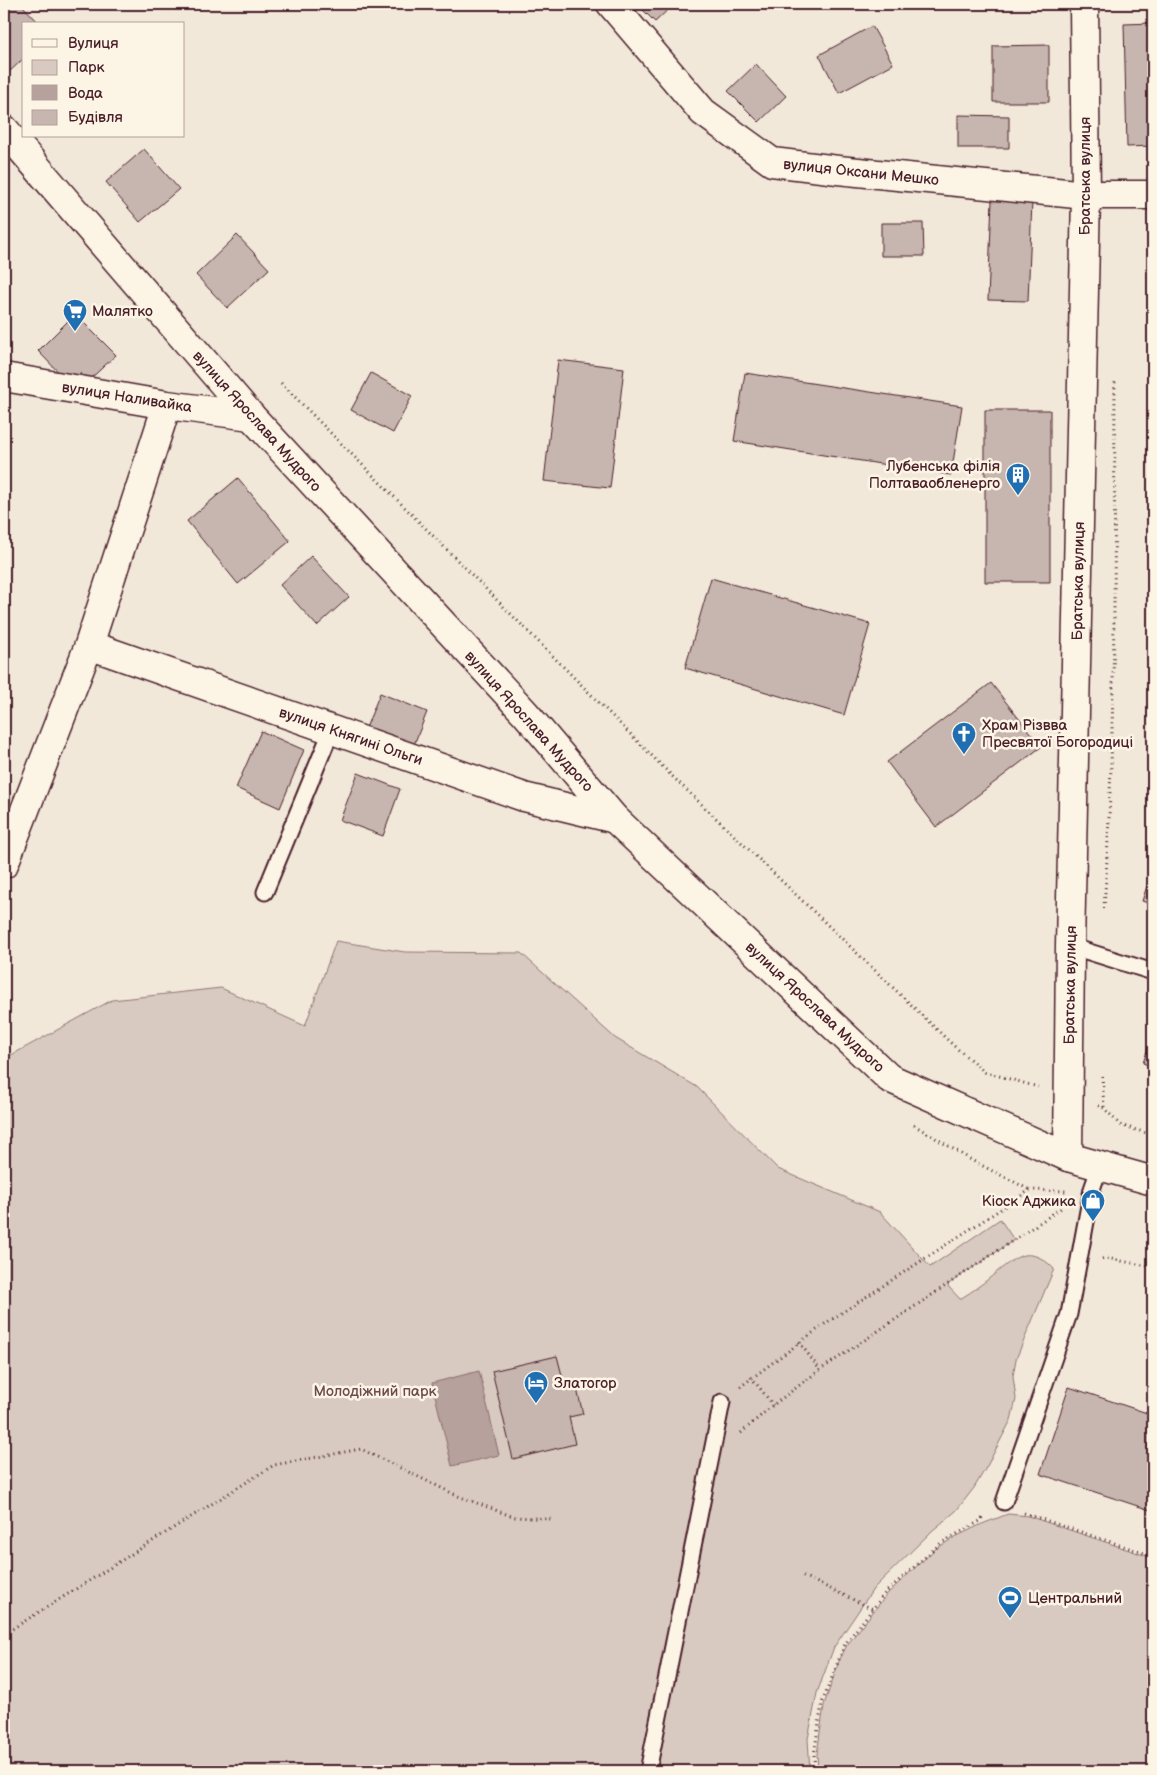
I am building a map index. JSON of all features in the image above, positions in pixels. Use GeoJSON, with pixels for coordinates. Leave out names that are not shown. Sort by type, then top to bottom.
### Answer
{"type":"FeatureCollection","features":[{"type":"Feature","properties":{"kind":"street","name":"вулиця Оксани Мешко"},"geometry":{"type":"LineString","coordinates":[[611,4],[703,112],[772,162],[1086,195],[1153,196]]}},
{"type":"Feature","properties":{"kind":"street","name":"Братська вулиця"},"geometry":{"type":"LineString","coordinates":[[1068,1157],[1070,946],[1086,195],[1084,4]]}},
{"type":"Feature","properties":{"kind":"street","name":"вулиця Ярослава Мудрого"},"geometry":{"type":"LineString","coordinates":[[4,129],[251,416],[526,714],[615,819],[889,1078],[1068,1157],[1153,1181]]}},
{"type":"Feature","properties":{"kind":"street","name":"вулиця Наливайка"},"geometry":{"type":"LineString","coordinates":[[4,377],[167,405],[251,416]]}},
{"type":"Feature","properties":{"kind":"street"},"geometry":{"type":"LineString","coordinates":[[4,864],[89,645],[167,405]]}},
{"type":"Feature","properties":{"kind":"street","name":"вулиця Княгині Ольги"},"geometry":{"type":"LineString","coordinates":[[89,645],[524,798],[615,819]]}},
{"type":"Feature","properties":{"kind":"lane"},"geometry":{"type":"LineString","coordinates":[[264,892],[332,730]]}},
{"type":"Feature","properties":{"kind":"lane"},"geometry":{"type":"LineString","coordinates":[[1070,946],[1153,972]]}},
{"type":"Feature","properties":{"kind":"lane"},"geometry":{"type":"LineString","coordinates":[[1004,1502],[1070,1314],[1089,1192],[1100,1166]]}},
{"type":"Feature","properties":{"kind":"lane"},"geometry":{"type":"LineString","coordinates":[[648,1771],[722,1402]]}},
{"type":"Feature","properties":{"kind":"path"},"geometry":{"type":"LineString","coordinates":[[281,383],[672,776],[954,1046],[985,1072],[1069,1095],[1104,1108],[1120,1125],[1153,1135]]}},
{"type":"Feature","properties":{"kind":"path"},"geometry":{"type":"LineString","coordinates":[[914,1126],[974,1161],[1030,1190],[1089,1192]]}},
{"type":"Feature","properties":{"kind":"path"},"geometry":{"type":"LineString","coordinates":[[722,1402],[751,1377],[826,1322],[1030,1190]]}},
{"type":"Feature","properties":{"kind":"path"},"geometry":{"type":"LineString","coordinates":[[711,1458],[773,1405],[820,1370],[1089,1192]]}},
{"type":"Feature","properties":{"kind":"path"},"geometry":{"type":"LineString","coordinates":[[1078,1265],[1106,1258],[1153,1267]]}},
{"type":"Feature","properties":{"kind":"path"},"geometry":{"type":"LineString","coordinates":[[799,1342],[820,1370]]}},
{"type":"Feature","properties":{"kind":"path"},"geometry":{"type":"LineString","coordinates":[[751,1377],[773,1405]]}},
{"type":"Feature","properties":{"kind":"path"},"geometry":{"type":"LineString","coordinates":[[4,1634],[274,1465],[361,1449],[458,1496],[514,1517],[551,1519]]}},
{"type":"Feature","properties":{"kind":"path"},"geometry":{"type":"LineString","coordinates":[[815,1771],[814,1755],[822,1704],[845,1644],[886,1592],[940,1543],[982,1520],[989,1498],[999,1499],[1020,1511],[1153,1556]]}},
{"type":"Feature","properties":{"kind":"path"},"geometry":{"type":"LineString","coordinates":[[803,1576],[873,1608]]}},
{"type":"Feature","properties":{"kind":"green space","name":"Молодіжний парк"},"geometry":{"type":"Polygon","coordinates":[[[336,941],[405,952],[521,953],[615,1038],[697,1087],[778,1169],[880,1212],[930,1267],[1000,1219],[1014,1240],[947,1285],[960,1299],[984,1283],[1007,1264],[1024,1255],[1033,1255],[1041,1258],[1054,1269],[1016,1359],[1013,1376],[1016,1399],[1011,1420],[987,1466],[974,1488],[956,1511],[933,1530],[874,1588],[834,1647],[817,1693],[808,1739],[810,1771],[4,1771],[4,1059],[112,1000],[221,988],[305,1026],[336,941]]]}},
{"type":"Feature","properties":{"kind":"green space","name":"Центральний"},"geometry":{"type":"Polygon","coordinates":[[[1008,1514],[1028,1516],[1153,1558],[1153,1771],[818,1771],[817,1754],[824,1705],[839,1661],[847,1645],[888,1593],[934,1550],[955,1537],[1008,1514]]]}},
{"type":"Feature","properties":{"kind":"water"},"geometry":{"type":"Polygon","coordinates":[[[479,1371],[499,1455],[452,1466],[432,1383],[479,1371]]]}},
{"type":"Feature","properties":{"kind":"building"},"geometry":{"type":"Polygon","coordinates":[[[4,4],[21,4],[38,22],[22,22],[22,60],[8,73],[4,69],[4,4]]]}},
{"type":"Feature","properties":{"kind":"building"},"geometry":{"type":"Polygon","coordinates":[[[637,4],[674,4],[655,22],[637,4]]]}},
{"type":"Feature","properties":{"kind":"building"},"geometry":{"type":"Polygon","coordinates":[[[1153,23],[1153,146],[1127,147],[1124,24],[1153,23]]]}},
{"type":"Feature","properties":{"kind":"building"},"geometry":{"type":"Polygon","coordinates":[[[872,26],[893,64],[839,93],[819,55],[872,26]]]}},
{"type":"Feature","properties":{"kind":"building"},"geometry":{"type":"Polygon","coordinates":[[[1049,45],[1049,102],[993,102],[993,46],[1049,45]]]}},
{"type":"Feature","properties":{"kind":"building"},"geometry":{"type":"Polygon","coordinates":[[[756,64],[786,96],[759,122],[728,91],[756,64]]]}},
{"type":"Feature","properties":{"kind":"building"},"geometry":{"type":"Polygon","coordinates":[[[958,115],[1009,116],[1009,148],[958,148],[958,115]]]}},
{"type":"Feature","properties":{"kind":"building"},"geometry":{"type":"Polygon","coordinates":[[[144,149],[179,189],[140,222],[106,182],[144,149]]]}},
{"type":"Feature","properties":{"kind":"building"},"geometry":{"type":"Polygon","coordinates":[[[992,200],[1032,201],[1028,301],[988,300],[992,200]]]}},
{"type":"Feature","properties":{"kind":"building"},"geometry":{"type":"Polygon","coordinates":[[[881,223],[923,223],[924,256],[881,256],[881,223]]]}},
{"type":"Feature","properties":{"kind":"building"},"geometry":{"type":"Polygon","coordinates":[[[237,235],[269,269],[227,308],[196,275],[237,235]]]}},
{"type":"Feature","properties":{"kind":"building","name":"Малятко"},"geometry":{"type":"Polygon","coordinates":[[[75,314],[116,355],[88,381],[81,373],[70,384],[38,351],[75,314]]]}},
{"type":"Feature","properties":{"kind":"building"},"geometry":{"type":"Polygon","coordinates":[[[558,360],[624,368],[610,488],[544,481],[558,360]]]}},
{"type":"Feature","properties":{"kind":"building"},"geometry":{"type":"Polygon","coordinates":[[[371,373],[412,396],[393,433],[351,410],[371,373]]]}},
{"type":"Feature","properties":{"kind":"building"},"geometry":{"type":"Polygon","coordinates":[[[745,373],[962,406],[951,475],[734,441],[745,373]]]}},
{"type":"Feature","properties":{"kind":"building","name":"Лубенська філія Полтаваобленерго"},"geometry":{"type":"Polygon","coordinates":[[[985,410],[1050,410],[1050,582],[985,582],[985,410]]]}},
{"type":"Feature","properties":{"kind":"building"},"geometry":{"type":"Polygon","coordinates":[[[238,478],[290,541],[238,584],[187,521],[238,478]]]}},
{"type":"Feature","properties":{"kind":"building"},"geometry":{"type":"Polygon","coordinates":[[[311,556],[349,597],[317,626],[280,585],[311,556]]]}},
{"type":"Feature","properties":{"kind":"building"},"geometry":{"type":"Polygon","coordinates":[[[711,578],[870,624],[844,715],[685,668],[711,578]]]}},
{"type":"Feature","properties":{"kind":"building","name":"Храм Різвва Пресвятої Богородиці"},"geometry":{"type":"Polygon","coordinates":[[[991,683],[1041,747],[936,827],[887,762],[991,683]]]}},
{"type":"Feature","properties":{"kind":"building"},"geometry":{"type":"Polygon","coordinates":[[[380,693],[427,712],[411,752],[364,733],[380,693]]]}},
{"type":"Feature","properties":{"kind":"building"},"geometry":{"type":"Polygon","coordinates":[[[261,731],[304,750],[280,808],[236,788],[261,731]]]}},
{"type":"Feature","properties":{"kind":"building"},"geometry":{"type":"Polygon","coordinates":[[[358,773],[400,789],[383,836],[340,820],[358,773]]]}},
{"type":"Feature","properties":{"kind":"building"},"geometry":{"type":"Polygon","coordinates":[[[1153,868],[1153,905],[1142,901],[1153,868]]]}},
{"type":"Feature","properties":{"kind":"building"},"geometry":{"type":"Polygon","coordinates":[[[1153,1034],[1153,1067],[1143,1063],[1153,1034]]]}},
{"type":"Feature","properties":{"kind":"building"},"geometry":{"type":"Polygon","coordinates":[[[557,1356],[564,1383],[575,1381],[583,1414],[569,1417],[575,1444],[513,1459],[492,1371],[557,1356]]]}},
{"type":"Feature","properties":{"kind":"building"},"geometry":{"type":"Polygon","coordinates":[[[1069,1387],[1153,1415],[1153,1511],[1040,1474],[1069,1387]]]}},
{"type":"Feature","properties":{"kind":"place","name":"Малятко"},"geometry":{"type":"Point","coordinates":[75,332]}},
{"type":"Feature","properties":{"kind":"place","name":"Лубенська філія Полтаваобленерго"},"geometry":{"type":"Point","coordinates":[1018,496]}},
{"type":"Feature","properties":{"kind":"place","name":"Храм Різвва Пресвятої Богородиці"},"geometry":{"type":"Point","coordinates":[964,755]}},
{"type":"Feature","properties":{"kind":"place","name":"Кіоск Аджика"},"geometry":{"type":"Point","coordinates":[1093,1222]}},
{"type":"Feature","properties":{"kind":"place","name":"Златогор"},"geometry":{"type":"Point","coordinates":[536,1404]}},
{"type":"Feature","properties":{"kind":"place","name":"Центральний"},"geometry":{"type":"Point","coordinates":[1010,1619]}}]}
